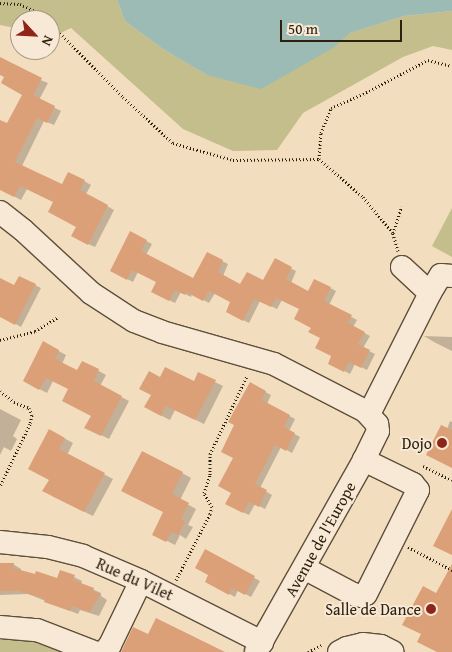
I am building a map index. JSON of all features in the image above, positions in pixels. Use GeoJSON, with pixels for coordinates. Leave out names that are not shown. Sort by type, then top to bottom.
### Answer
{"type":"FeatureCollection","features":[{"type":"Feature","properties":{"kind":"street"},"geometry":{"type":"LineString","coordinates":[[0,212],[23,230],[91,293],[134,321],[162,332],[274,364],[373,419]]}},
{"type":"Feature","properties":{"kind":"street"},"geometry":{"type":"LineString","coordinates":[[402,267],[430,293]]}},
{"type":"Feature","properties":{"kind":"street","name":"Avenue de l'Europe"},"geometry":{"type":"LineString","coordinates":[[259,647],[364,460],[378,431],[373,419],[430,293],[441,275],[452,276]]}},
{"type":"Feature","properties":{"kind":"street"},"geometry":{"type":"LineString","coordinates":[[304,568],[353,594],[362,596],[366,594],[418,490],[413,484],[364,460]]}},
{"type":"Feature","properties":{"kind":"street","name":"Rue du Vilet"},"geometry":{"type":"LineString","coordinates":[[0,542],[48,547],[83,556],[169,594],[259,647]]}},
{"type":"Feature","properties":{"kind":"street"},"geometry":{"type":"LineString","coordinates":[[104,652],[110,645],[141,580]]}},
{"type":"Feature","properties":{"kind":"street"},"geometry":{"type":"LineString","coordinates":[[0,627],[37,630],[94,652]]}},
{"type":"Feature","properties":{"kind":"street"},"geometry":{"type":"LineString","coordinates":[[339,652],[363,644],[381,646],[393,652]]}},
{"type":"Feature","properties":{"kind":"path"},"geometry":{"type":"LineString","coordinates":[[0,3],[20,4],[33,10]]}},
{"type":"Feature","properties":{"kind":"path"},"geometry":{"type":"LineString","coordinates":[[60,33],[122,97],[173,143],[233,160],[319,159],[363,197],[394,233],[402,267]]}},
{"type":"Feature","properties":{"kind":"path"},"geometry":{"type":"LineString","coordinates":[[319,159],[321,133],[331,108],[363,94],[428,60],[452,66]]}},
{"type":"Feature","properties":{"kind":"path"},"geometry":{"type":"LineString","coordinates":[[394,233],[402,206]]}},
{"type":"Feature","properties":{"kind":"path"},"geometry":{"type":"LineString","coordinates":[[0,340],[35,331],[57,318]]}},
{"type":"Feature","properties":{"kind":"path"},"geometry":{"type":"LineString","coordinates":[[169,594],[210,514],[212,506],[204,492],[210,475],[210,454],[256,358]]}},
{"type":"Feature","properties":{"kind":"path"},"geometry":{"type":"LineString","coordinates":[[0,391],[14,402],[29,408],[32,415],[30,424],[0,486]]}},
{"type":"Feature","properties":{"kind":"path"},"geometry":{"type":"LineString","coordinates":[[394,540],[452,570]]}},
{"type":"Feature","properties":{"kind":"shaded area"},"geometry":{"type":"Polygon","coordinates":[[[0,0],[117,0],[125,21],[163,49],[207,75],[332,48],[350,33],[404,16],[452,11],[452,50],[433,46],[403,57],[303,113],[277,150],[233,151],[183,129],[71,28],[60,33],[60,10],[10,10],[10,27],[0,25],[0,0]]]}},
{"type":"Feature","properties":{"kind":"shaded area"},"geometry":{"type":"Polygon","coordinates":[[[452,208],[452,257],[432,246],[452,208]]]}},
{"type":"Feature","properties":{"kind":"shaded area"},"geometry":{"type":"Polygon","coordinates":[[[0,640],[36,640],[74,652],[0,652],[0,640]]]}},
{"type":"Feature","properties":{"kind":"water"},"geometry":{"type":"Polygon","coordinates":[[[117,0],[452,0],[452,11],[404,16],[350,33],[333,48],[261,89],[207,75],[163,49],[125,21],[117,0]]]}},
{"type":"Feature","properties":{"kind":"building"},"geometry":{"type":"Polygon","coordinates":[[[0,57],[42,78],[33,95],[55,106],[47,123],[37,118],[15,162],[62,184],[68,172],[85,180],[80,190],[108,205],[88,245],[71,236],[76,227],[48,212],[53,202],[20,186],[14,197],[0,190],[0,120],[7,123],[22,95],[1,83],[4,77],[0,75],[0,57]]]}},
{"type":"Feature","properties":{"kind":"building"},"geometry":{"type":"Polygon","coordinates":[[[130,231],[147,240],[141,251],[193,278],[207,252],[223,260],[218,272],[240,284],[247,272],[263,280],[275,258],[292,267],[286,279],[308,291],[314,279],[331,287],[324,301],[352,315],[348,323],[365,332],[358,344],[370,350],[361,368],[349,362],[344,372],[328,364],[331,356],[315,348],[320,338],[308,332],[311,328],[294,319],[299,309],[276,298],[271,307],[254,299],[243,321],[226,312],[230,302],[209,291],[203,301],[186,292],[185,295],[175,290],[169,301],[151,292],[156,282],[132,270],[127,280],[110,271],[130,231]]]}},
{"type":"Feature","properties":{"kind":"building"},"geometry":{"type":"Polygon","coordinates":[[[19,276],[36,284],[15,325],[0,317],[0,278],[14,285],[19,276]]]}},
{"type":"Feature","properties":{"kind":"building"},"geometry":{"type":"Polygon","coordinates":[[[43,341],[59,350],[55,359],[77,370],[82,361],[99,369],[94,381],[122,396],[101,436],[84,428],[91,416],[62,401],[68,389],[46,378],[39,390],[23,381],[43,341]]]}},
{"type":"Feature","properties":{"kind":"building"},"geometry":{"type":"Polygon","coordinates":[[[165,367],[194,381],[198,372],[216,380],[195,420],[166,406],[161,416],[144,407],[151,395],[139,389],[149,371],[160,377],[165,367]]]}},
{"type":"Feature","properties":{"kind":"building"},"geometry":{"type":"Polygon","coordinates":[[[250,382],[266,391],[262,400],[290,415],[284,427],[295,433],[286,451],[275,445],[255,484],[267,490],[259,507],[249,502],[243,513],[225,504],[231,493],[218,486],[233,458],[221,452],[234,425],[228,422],[250,382]]]}},
{"type":"Feature","properties":{"kind":"building","name":"Dojo"},"geometry":{"type":"Polygon","coordinates":[[[441,425],[452,430],[452,468],[426,455],[441,425]]]}},
{"type":"Feature","properties":{"kind":"building"},"geometry":{"type":"Polygon","coordinates":[[[49,429],[65,438],[59,449],[105,473],[84,512],[42,491],[49,480],[28,469],[49,429]]]}},
{"type":"Feature","properties":{"kind":"building"},"geometry":{"type":"Polygon","coordinates":[[[142,451],[183,472],[172,494],[189,503],[181,519],[185,522],[178,535],[171,532],[166,542],[152,535],[163,512],[121,491],[142,451]]]}},
{"type":"Feature","properties":{"kind":"building"},"geometry":{"type":"Polygon","coordinates":[[[452,509],[452,555],[433,546],[452,509]]]}},
{"type":"Feature","properties":{"kind":"building"},"geometry":{"type":"Polygon","coordinates":[[[205,549],[255,576],[245,595],[232,588],[229,595],[205,582],[208,575],[195,568],[205,549]]]}},
{"type":"Feature","properties":{"kind":"building"},"geometry":{"type":"Polygon","coordinates":[[[0,563],[14,563],[13,568],[35,574],[36,571],[57,578],[60,570],[75,575],[73,580],[94,588],[93,591],[100,594],[90,612],[72,606],[70,611],[44,602],[45,599],[19,591],[0,591],[0,563]]]}},
{"type":"Feature","properties":{"kind":"building","name":"Salle de Dance"},"geometry":{"type":"Polygon","coordinates":[[[452,564],[452,652],[437,652],[417,642],[421,634],[402,625],[423,586],[436,593],[452,564]]]}},
{"type":"Feature","properties":{"kind":"building"},"geometry":{"type":"Polygon","coordinates":[[[156,618],[225,652],[121,652],[133,627],[148,634],[156,618]]]}},
{"type":"Feature","properties":{"kind":"place","name":"Dojo"},"geometry":{"type":"Point","coordinates":[442,443]}},
{"type":"Feature","properties":{"kind":"place","name":"Salle de Dance"},"geometry":{"type":"Point","coordinates":[431,609]}}]}
